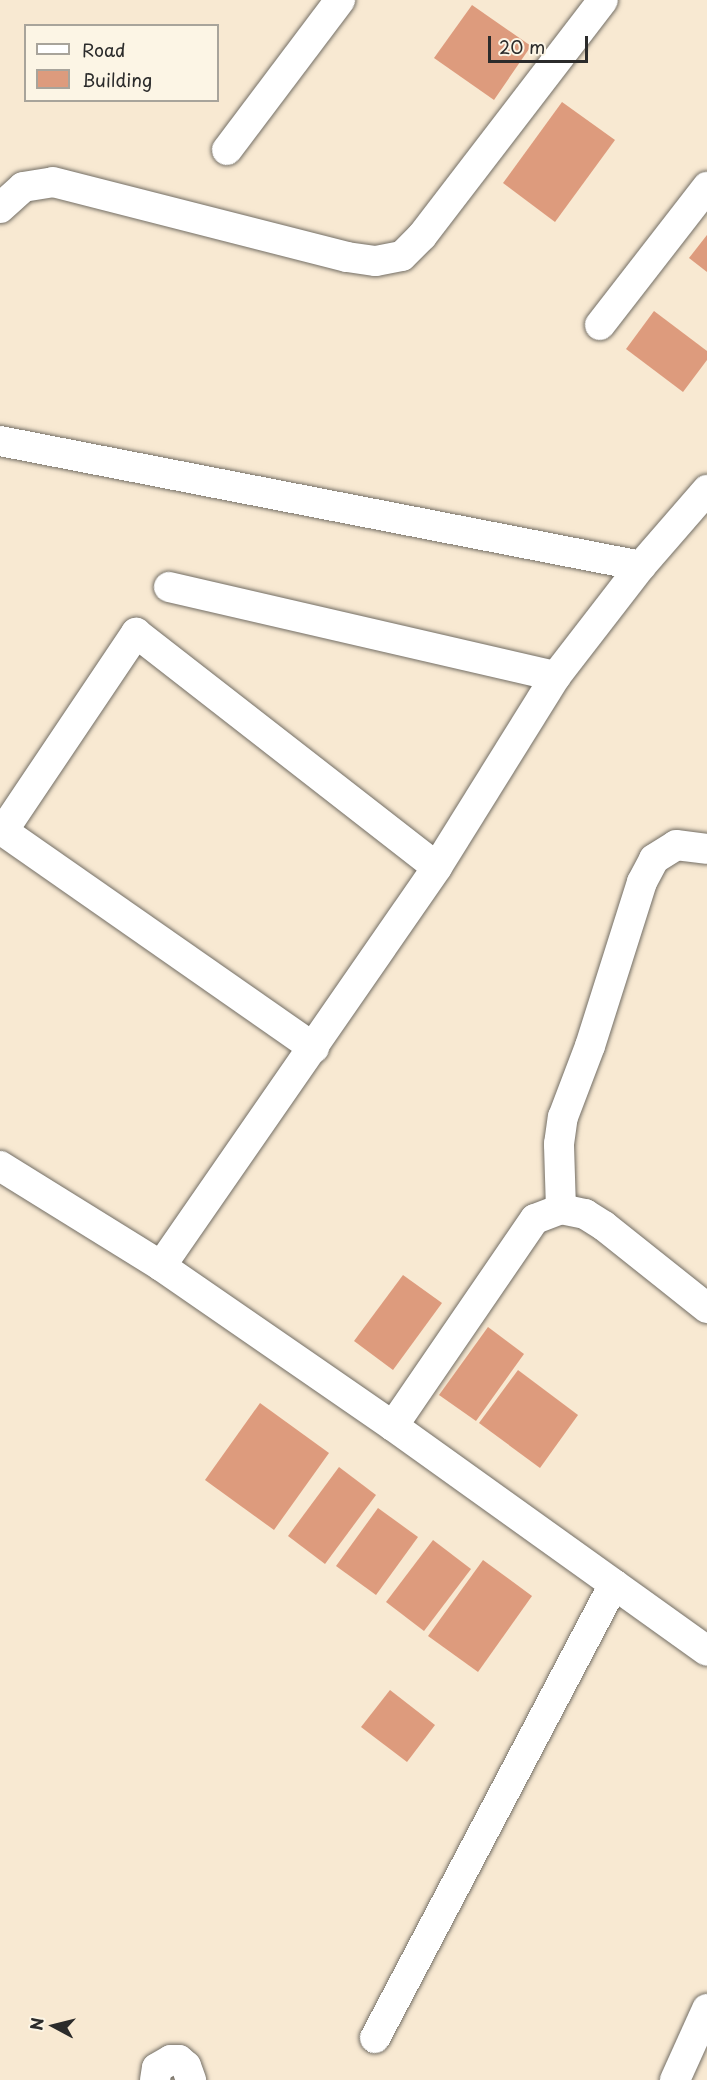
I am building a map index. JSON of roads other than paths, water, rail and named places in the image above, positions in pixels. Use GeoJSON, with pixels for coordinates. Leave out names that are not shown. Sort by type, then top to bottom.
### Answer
{"type":"FeatureCollection","features":[{"type":"Feature","properties":{"kind":"street"},"geometry":{"type":"LineString","coordinates":[[227,150],[340,0]]}},
{"type":"Feature","properties":{"kind":"street"},"geometry":{"type":"LineString","coordinates":[[0,208],[23,187],[54,182],[347,257],[375,261],[402,256],[422,236],[603,0]]}},
{"type":"Feature","properties":{"kind":"street"},"geometry":{"type":"LineString","coordinates":[[600,325],[707,187]]}},
{"type":"Feature","properties":{"kind":"street"},"geometry":{"type":"LineString","coordinates":[[0,441],[641,566]]}},
{"type":"Feature","properties":{"kind":"street"},"geometry":{"type":"LineString","coordinates":[[161,1266],[314,1048],[437,867],[556,676],[641,566],[707,490]]}},
{"type":"Feature","properties":{"kind":"street"},"geometry":{"type":"LineString","coordinates":[[169,587],[556,676]]}},
{"type":"Feature","properties":{"kind":"street"},"geometry":{"type":"LineString","coordinates":[[314,1048],[3,831],[136,633],[437,867]]}},
{"type":"Feature","properties":{"kind":"street"},"geometry":{"type":"LineString","coordinates":[[561,1209],[559,1144],[563,1116],[590,1046],[642,882],[654,859],[676,845],[707,849]]}},
{"type":"Feature","properties":{"kind":"street"},"geometry":{"type":"LineString","coordinates":[[0,1166],[161,1266],[393,1426],[707,1651]]}},
{"type":"Feature","properties":{"kind":"street"},"geometry":{"type":"LineString","coordinates":[[393,1426],[535,1219],[561,1209],[585,1214],[604,1226],[707,1308]]}},
{"type":"Feature","properties":{"kind":"street"},"geometry":{"type":"LineString","coordinates":[[375,2038],[614,1584]]}},
{"type":"Feature","properties":{"kind":"street"},"geometry":{"type":"LineString","coordinates":[[675,2080],[707,2009]]}},
{"type":"Feature","properties":{"kind":"street"},"geometry":{"type":"LineString","coordinates":[[155,2080],[158,2068],[171,2060],[179,2060],[186,2066],[191,2080]]}}]}
